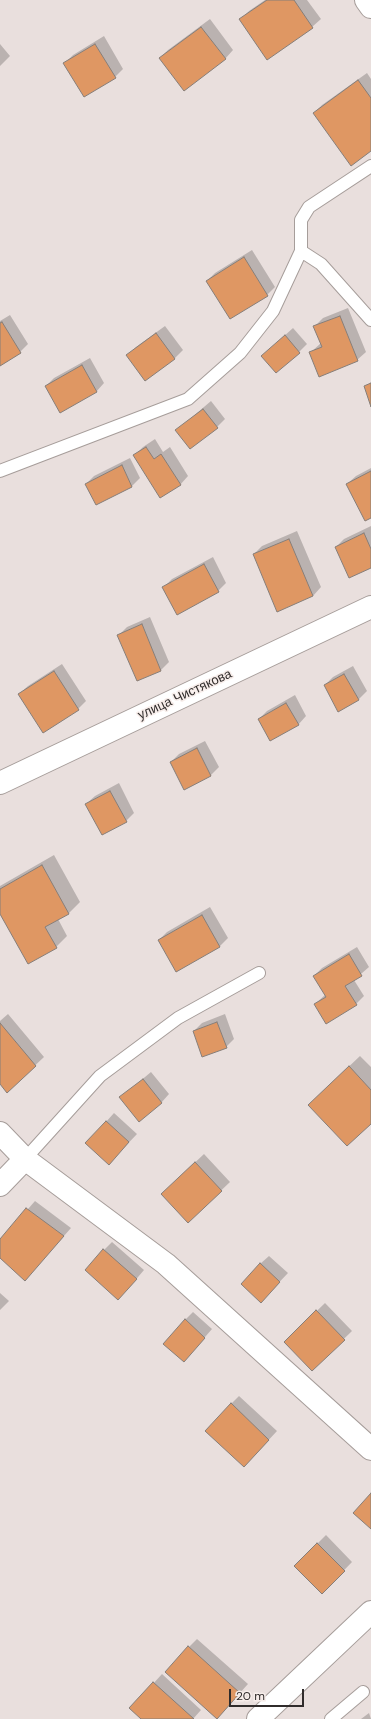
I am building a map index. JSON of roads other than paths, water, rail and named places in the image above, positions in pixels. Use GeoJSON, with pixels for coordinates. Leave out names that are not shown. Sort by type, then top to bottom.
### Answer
{"type":"FeatureCollection","features":[{"type":"Feature","properties":{"kind":"street"},"geometry":{"type":"LineString","coordinates":[[366,0],[371,7]]}},
{"type":"Feature","properties":{"kind":"street","name":"улица Чистякова"},"geometry":{"type":"LineString","coordinates":[[0,783],[371,607]]}},
{"type":"Feature","properties":{"kind":"street"},"geometry":{"type":"LineString","coordinates":[[0,1133],[25,1160],[166,1264],[371,1449]]}},
{"type":"Feature","properties":{"kind":"street"},"geometry":{"type":"LineString","coordinates":[[0,1185],[25,1160]]}},
{"type":"Feature","properties":{"kind":"street"},"geometry":{"type":"LineString","coordinates":[[258,1719],[371,1612]]}},
{"type":"Feature","properties":{"kind":"lane"},"geometry":{"type":"LineString","coordinates":[[0,471],[188,399],[240,353],[273,312],[300,251],[301,220],[308,207],[371,166]]}},
{"type":"Feature","properties":{"kind":"lane"},"geometry":{"type":"LineString","coordinates":[[300,251],[321,264],[371,320]]}},
{"type":"Feature","properties":{"kind":"lane"},"geometry":{"type":"LineString","coordinates":[[25,1160],[100,1076],[178,1018],[259,973]]}},
{"type":"Feature","properties":{"kind":"lane"},"geometry":{"type":"LineString","coordinates":[[330,1719],[363,1692]]}}]}
